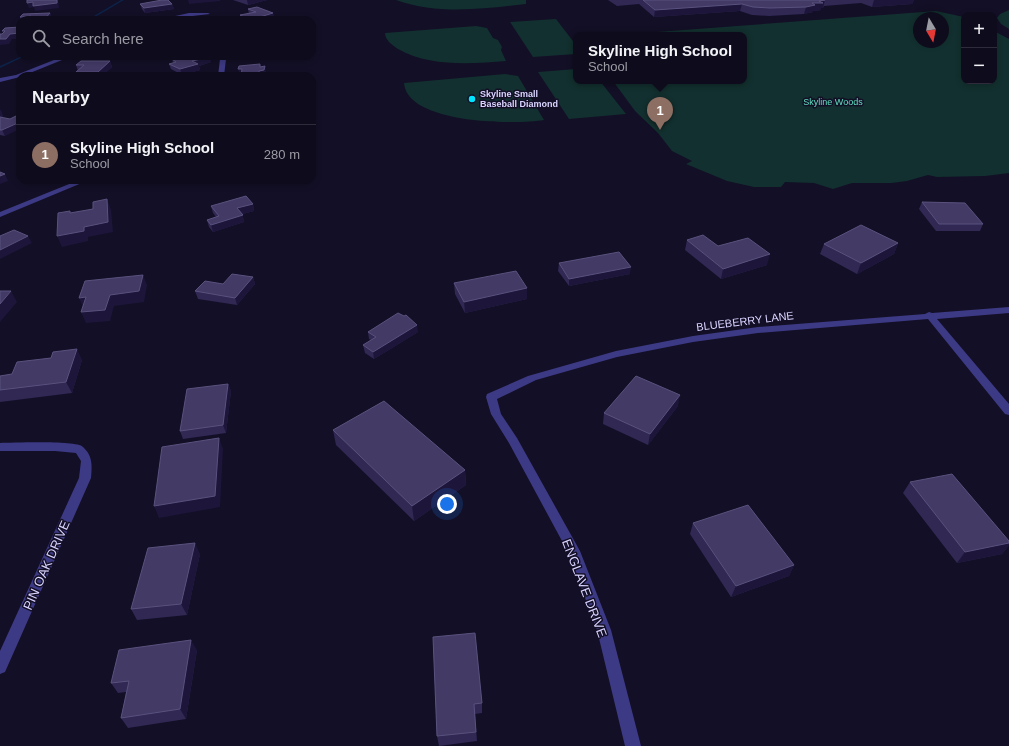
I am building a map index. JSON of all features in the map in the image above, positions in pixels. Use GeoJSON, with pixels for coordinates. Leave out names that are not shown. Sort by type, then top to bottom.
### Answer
{"type":"FeatureCollection","features":[{"type":"Feature","properties":{"kind":"street"},"geometry":{"type":"LineString","coordinates":[[179,16],[189,14],[208,14]]}},
{"type":"Feature","properties":{"kind":"street"},"geometry":{"type":"LineString","coordinates":[[31,72],[59,60]]}},
{"type":"Feature","properties":{"kind":"street"},"geometry":{"type":"LineString","coordinates":[[221,72],[223,60]]}},
{"type":"Feature","properties":{"kind":"street"},"geometry":{"type":"LineString","coordinates":[[0,80],[16,77]]}},
{"type":"Feature","properties":{"kind":"street"},"geometry":{"type":"LineString","coordinates":[[0,215],[76,184]]}},
{"type":"Feature","properties":{"kind":"street","name":"BLUEBERRY LANE"},"geometry":{"type":"LineString","coordinates":[[491,397],[540,376],[616,354],[693,339],[758,330],[929,315],[1009,310]]}},
{"type":"Feature","properties":{"kind":"street"},"geometry":{"type":"LineString","coordinates":[[929,315],[1009,411]]}},
{"type":"Feature","properties":{"kind":"street","name":"ENGLAVE DRIVE"},"geometry":{"type":"LineString","coordinates":[[491,397],[496,414],[514,441],[574,551],[604,630],[633,746]]}},
{"type":"Feature","properties":{"kind":"street","name":"PIN OAK DRIVE"},"geometry":{"type":"LineString","coordinates":[[0,447],[79,449],[87,461],[85,478],[0,667]]}},
{"type":"Feature","properties":{"kind":"green space"},"geometry":{"type":"Polygon","coordinates":[[[396,0],[526,0],[526,4],[461,10],[428,8],[396,0]]]}},
{"type":"Feature","properties":{"kind":"green space"},"geometry":{"type":"Polygon","coordinates":[[[1009,10],[1009,29],[1001,24],[997,18],[1000,14],[1009,10]]]}},
{"type":"Feature","properties":{"kind":"green space","name":"Skyline Woods"},"geometry":{"type":"Polygon","coordinates":[[[913,13],[913,48],[949,48],[949,14],[961,16],[961,84],[997,84],[997,33],[1009,39],[1009,173],[985,176],[937,177],[928,175],[907,181],[891,183],[852,183],[833,189],[814,183],[785,182],[781,187],[754,187],[727,181],[686,164],[692,161],[672,151],[658,133],[635,111],[615,84],[747,84],[747,32],[657,32],[913,13]]]}},
{"type":"Feature","properties":{"kind":"green space"},"geometry":{"type":"Polygon","coordinates":[[[556,19],[573,41],[573,54],[533,57],[510,22],[556,19]]]}},
{"type":"Feature","properties":{"kind":"green space","name":"Skyline Small Baseball Diamond"},"geometry":{"type":"Polygon","coordinates":[[[476,26],[487,28],[493,38],[498,40],[502,47],[501,50],[506,61],[451,63],[423,59],[398,49],[391,44],[385,36],[385,33],[476,26]]]}},
{"type":"Feature","properties":{"kind":"green space"},"geometry":{"type":"Polygon","coordinates":[[[573,69],[573,84],[602,84],[626,114],[569,119],[538,72],[573,69]]]}},
{"type":"Feature","properties":{"kind":"green space","name":"Skyline Small Baseball Diamond"},"geometry":{"type":"Polygon","coordinates":[[[505,74],[518,76],[544,120],[530,122],[488,121],[464,119],[442,114],[423,107],[410,97],[404,83],[505,74]]]}},
{"type":"Feature","properties":{"kind":"building"},"geometry":{"type":"Polygon","coordinates":[[[27,0],[57,0],[57,3],[33,6],[33,2],[27,3],[27,0]]]}},
{"type":"Feature","properties":{"kind":"building"},"geometry":{"type":"Polygon","coordinates":[[[168,0],[172,4],[144,8],[140,4],[168,0]]]}},
{"type":"Feature","properties":{"kind":"building"},"geometry":{"type":"Polygon","coordinates":[[[643,0],[825,0],[819,1],[823,3],[812,3],[815,5],[806,7],[770,8],[753,7],[742,4],[655,10],[643,0]]]}},
{"type":"Feature","properties":{"kind":"building"},"geometry":{"type":"Polygon","coordinates":[[[257,7],[273,13],[263,16],[240,15],[256,12],[248,9],[257,7]]]}},
{"type":"Feature","properties":{"kind":"building"},"geometry":{"type":"Polygon","coordinates":[[[50,13],[47,16],[21,16],[23,14],[50,13]]]}},
{"type":"Feature","properties":{"kind":"building"},"geometry":{"type":"Polygon","coordinates":[[[16,27],[16,33],[10,34],[6,39],[0,39],[0,34],[5,31],[2,31],[5,28],[16,27]]]}},
{"type":"Feature","properties":{"kind":"building"},"geometry":{"type":"Polygon","coordinates":[[[173,60],[196,60],[192,61],[198,64],[180,69],[169,64],[176,62],[173,60]]]}},
{"type":"Feature","properties":{"kind":"building"},"geometry":{"type":"Polygon","coordinates":[[[81,61],[110,61],[98,72],[76,72],[84,65],[76,65],[81,61]]]}},
{"type":"Feature","properties":{"kind":"building"},"geometry":{"type":"Polygon","coordinates":[[[260,64],[260,67],[265,66],[264,70],[242,72],[242,69],[238,69],[239,66],[260,64]]]}},
{"type":"Feature","properties":{"kind":"building"},"geometry":{"type":"Polygon","coordinates":[[[16,116],[16,124],[0,130],[0,117],[10,119],[16,116]]]}},
{"type":"Feature","properties":{"kind":"building"},"geometry":{"type":"Polygon","coordinates":[[[246,196],[253,204],[237,208],[243,215],[211,225],[207,220],[219,216],[211,206],[246,196]]]}},
{"type":"Feature","properties":{"kind":"building"},"geometry":{"type":"Polygon","coordinates":[[[107,199],[108,222],[84,227],[84,231],[57,236],[58,213],[70,211],[70,213],[93,209],[93,202],[107,199]]]}},
{"type":"Feature","properties":{"kind":"building"},"geometry":{"type":"Polygon","coordinates":[[[922,202],[965,203],[983,224],[939,224],[922,202]]]}},
{"type":"Feature","properties":{"kind":"building"},"geometry":{"type":"Polygon","coordinates":[[[861,225],[898,243],[861,263],[824,244],[861,225]]]}},
{"type":"Feature","properties":{"kind":"building"},"geometry":{"type":"Polygon","coordinates":[[[14,230],[28,236],[0,250],[0,236],[14,230]]]}},
{"type":"Feature","properties":{"kind":"building"},"geometry":{"type":"Polygon","coordinates":[[[703,235],[718,246],[748,238],[770,254],[723,269],[687,240],[703,235]]]}},
{"type":"Feature","properties":{"kind":"building"},"geometry":{"type":"Polygon","coordinates":[[[619,252],[631,267],[569,279],[559,263],[619,252]]]}},
{"type":"Feature","properties":{"kind":"building"},"geometry":{"type":"Polygon","coordinates":[[[516,271],[527,288],[464,302],[454,283],[516,271]]]}},
{"type":"Feature","properties":{"kind":"building"},"geometry":{"type":"Polygon","coordinates":[[[232,274],[253,277],[235,298],[195,291],[205,281],[223,284],[232,274]]]}},
{"type":"Feature","properties":{"kind":"building"},"geometry":{"type":"Polygon","coordinates":[[[143,275],[139,291],[110,295],[105,310],[81,312],[86,297],[79,298],[85,281],[143,275]]]}},
{"type":"Feature","properties":{"kind":"building"},"geometry":{"type":"Polygon","coordinates":[[[0,291],[11,291],[0,304],[0,291]]]}},
{"type":"Feature","properties":{"kind":"building"},"geometry":{"type":"Polygon","coordinates":[[[398,313],[404,316],[406,315],[417,325],[373,352],[363,345],[376,337],[368,332],[398,313]]]}},
{"type":"Feature","properties":{"kind":"building"},"geometry":{"type":"Polygon","coordinates":[[[77,349],[66,382],[0,390],[0,376],[12,374],[17,362],[51,358],[53,352],[77,349]]]}},
{"type":"Feature","properties":{"kind":"building"},"geometry":{"type":"Polygon","coordinates":[[[636,376],[680,395],[650,434],[604,413],[636,376]]]}},
{"type":"Feature","properties":{"kind":"building"},"geometry":{"type":"Polygon","coordinates":[[[228,384],[223,425],[180,431],[187,389],[228,384]]]}},
{"type":"Feature","properties":{"kind":"building"},"geometry":{"type":"Polygon","coordinates":[[[384,401],[465,470],[412,506],[333,430],[384,401]]]}},
{"type":"Feature","properties":{"kind":"building"},"geometry":{"type":"Polygon","coordinates":[[[219,438],[215,496],[154,506],[162,447],[219,438]]]}},
{"type":"Feature","properties":{"kind":"building"},"geometry":{"type":"Polygon","coordinates":[[[952,474],[1009,541],[1009,543],[965,552],[910,482],[952,474]]]}},
{"type":"Feature","properties":{"kind":"building"},"geometry":{"type":"Polygon","coordinates":[[[748,505],[794,565],[736,586],[693,523],[748,505]]]}},
{"type":"Feature","properties":{"kind":"building"},"geometry":{"type":"Polygon","coordinates":[[[195,543],[181,604],[131,609],[148,548],[195,543]]]}},
{"type":"Feature","properties":{"kind":"building"},"geometry":{"type":"Polygon","coordinates":[[[475,633],[482,703],[474,704],[476,732],[437,736],[433,637],[475,633]]]}},
{"type":"Feature","properties":{"kind":"building"},"geometry":{"type":"Polygon","coordinates":[[[191,640],[180,709],[121,718],[129,681],[111,683],[119,650],[191,640]]]}},
{"type":"Feature","properties":{"kind":"waterway"},"geometry":{"type":"LineString","coordinates":[[95,16],[123,0]]}},
{"type":"Feature","properties":{"kind":"waterway"},"geometry":{"type":"LineString","coordinates":[[0,67],[16,60]]}},
{"type":"Feature","properties":{"kind":"place","name":"Skyline Small Baseball Diamond"},"geometry":{"type":"Point","coordinates":[472,99]}},
{"type":"Feature","properties":{"kind":"place","name":"Skyline High School"},"geometry":{"type":"Point","coordinates":[660,130]}}]}
